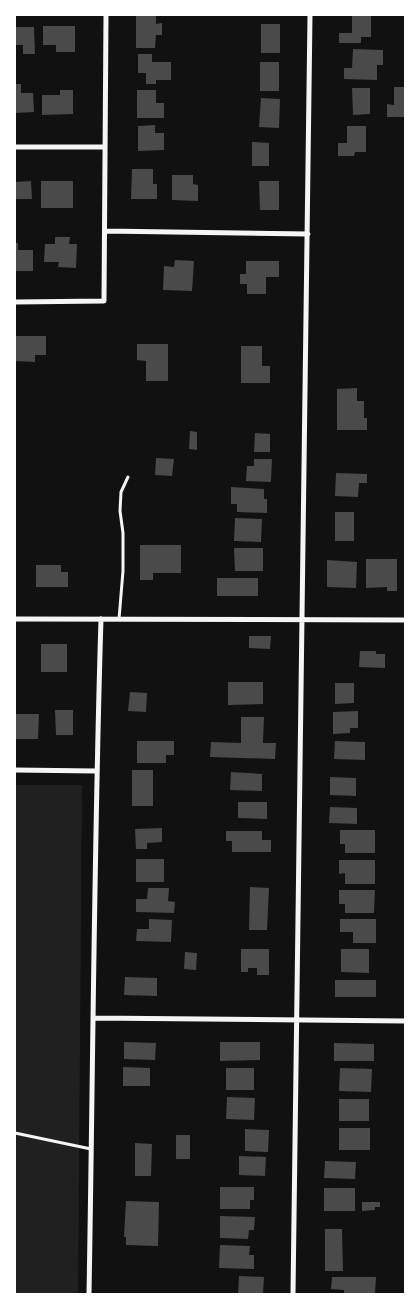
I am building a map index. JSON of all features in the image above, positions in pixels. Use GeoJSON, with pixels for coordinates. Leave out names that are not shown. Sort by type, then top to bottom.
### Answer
{"type":"FeatureCollection","features":[{"type":"Feature","properties":{"kind":"street"},"geometry":{"type":"LineString","coordinates":[[15,302],[104,301],[106,15]]}},
{"type":"Feature","properties":{"kind":"street"},"geometry":{"type":"LineString","coordinates":[[293,1294],[310,15]]}},
{"type":"Feature","properties":{"kind":"street"},"geometry":{"type":"LineString","coordinates":[[15,147],[104,147]]}},
{"type":"Feature","properties":{"kind":"street"},"geometry":{"type":"LineString","coordinates":[[105,231],[308,234]]}},
{"type":"Feature","properties":{"kind":"street"},"geometry":{"type":"LineString","coordinates":[[15,619],[405,620]]}},
{"type":"Feature","properties":{"kind":"street"},"geometry":{"type":"LineString","coordinates":[[89,1294],[96,770],[101,619]]}},
{"type":"Feature","properties":{"kind":"street"},"geometry":{"type":"LineString","coordinates":[[15,770],[96,770]]}},
{"type":"Feature","properties":{"kind":"street"},"geometry":{"type":"LineString","coordinates":[[94,1018],[405,1021]]}},
{"type":"Feature","properties":{"kind":"lane"},"geometry":{"type":"LineString","coordinates":[[119,619],[123,533],[120,512],[121,492],[128,477]]}},
{"type":"Feature","properties":{"kind":"lane"},"geometry":{"type":"LineString","coordinates":[[15,1133],[92,1149]]}},
{"type":"Feature","properties":{"kind":"shaded area"},"geometry":{"type":"Polygon","coordinates":[[[15,785],[82,785],[78,1294],[15,1294],[15,785]]]}},
{"type":"Feature","properties":{"kind":"building"},"geometry":{"type":"Polygon","coordinates":[[[352,15],[371,15],[371,37],[361,37],[361,43],[339,43],[339,33],[352,33],[352,15]]]}},
{"type":"Feature","properties":{"kind":"building"},"geometry":{"type":"Polygon","coordinates":[[[136,16],[156,16],[156,24],[162,23],[162,35],[156,35],[155,48],[136,48],[136,16]]]}},
{"type":"Feature","properties":{"kind":"building"},"geometry":{"type":"Polygon","coordinates":[[[261,24],[280,24],[280,53],[261,53],[261,24]]]}},
{"type":"Feature","properties":{"kind":"building"},"geometry":{"type":"Polygon","coordinates":[[[43,26],[75,26],[75,52],[56,52],[56,45],[43,45],[43,26]]]}},
{"type":"Feature","properties":{"kind":"building"},"geometry":{"type":"Polygon","coordinates":[[[15,27],[34,27],[35,54],[23,54],[23,45],[15,45],[15,27]]]}},
{"type":"Feature","properties":{"kind":"building"},"geometry":{"type":"Polygon","coordinates":[[[353,49],[383,50],[383,65],[377,65],[377,80],[344,79],[344,68],[352,68],[353,49]]]}},
{"type":"Feature","properties":{"kind":"building"},"geometry":{"type":"Polygon","coordinates":[[[138,54],[152,54],[152,62],[171,62],[171,80],[156,80],[156,84],[146,84],[146,73],[138,73],[138,54]]]}},
{"type":"Feature","properties":{"kind":"building"},"geometry":{"type":"Polygon","coordinates":[[[260,62],[279,62],[279,91],[260,91],[260,62]]]}},
{"type":"Feature","properties":{"kind":"building"},"geometry":{"type":"Polygon","coordinates":[[[15,84],[21,84],[21,93],[33,93],[34,112],[15,113],[15,84]]]}},
{"type":"Feature","properties":{"kind":"building"},"geometry":{"type":"Polygon","coordinates":[[[394,87],[405,87],[405,117],[387,117],[387,104],[394,105],[394,87]]]}},
{"type":"Feature","properties":{"kind":"building"},"geometry":{"type":"Polygon","coordinates":[[[352,88],[370,88],[370,114],[353,115],[352,88]]]}},
{"type":"Feature","properties":{"kind":"building"},"geometry":{"type":"Polygon","coordinates":[[[60,90],[73,90],[73,114],[42,115],[42,95],[60,95],[60,90]]]}},
{"type":"Feature","properties":{"kind":"building"},"geometry":{"type":"Polygon","coordinates":[[[137,90],[156,90],[156,103],[164,103],[164,118],[137,118],[137,90]]]}},
{"type":"Feature","properties":{"kind":"building"},"geometry":{"type":"Polygon","coordinates":[[[261,98],[280,99],[279,128],[259,127],[261,98]]]}},
{"type":"Feature","properties":{"kind":"building"},"geometry":{"type":"Polygon","coordinates":[[[155,125],[155,133],[164,133],[164,150],[138,151],[138,126],[155,125]]]}},
{"type":"Feature","properties":{"kind":"building"},"geometry":{"type":"Polygon","coordinates":[[[347,126],[366,126],[366,152],[355,152],[354,156],[338,156],[338,143],[347,143],[347,126]]]}},
{"type":"Feature","properties":{"kind":"building"},"geometry":{"type":"Polygon","coordinates":[[[252,142],[269,143],[269,166],[252,166],[252,142]]]}},
{"type":"Feature","properties":{"kind":"building"},"geometry":{"type":"Polygon","coordinates":[[[132,169],[153,169],[153,184],[157,184],[157,199],[131,199],[132,169]]]}},
{"type":"Feature","properties":{"kind":"building"},"geometry":{"type":"Polygon","coordinates":[[[172,175],[193,175],[193,184],[198,185],[198,201],[172,200],[172,175]]]}},
{"type":"Feature","properties":{"kind":"building"},"geometry":{"type":"Polygon","coordinates":[[[31,181],[32,199],[15,199],[15,182],[31,181]]]}},
{"type":"Feature","properties":{"kind":"building"},"geometry":{"type":"Polygon","coordinates":[[[41,181],[73,181],[73,208],[41,208],[41,181]]]}},
{"type":"Feature","properties":{"kind":"building"},"geometry":{"type":"Polygon","coordinates":[[[259,181],[279,181],[279,210],[260,210],[259,181]]]}},
{"type":"Feature","properties":{"kind":"building"},"geometry":{"type":"Polygon","coordinates":[[[55,237],[70,237],[69,244],[77,244],[76,268],[58,267],[59,262],[44,262],[45,244],[55,244],[55,237]]]}},
{"type":"Feature","properties":{"kind":"building"},"geometry":{"type":"Polygon","coordinates":[[[15,243],[18,243],[18,250],[33,250],[33,271],[15,271],[15,243]]]}},
{"type":"Feature","properties":{"kind":"building"},"geometry":{"type":"Polygon","coordinates":[[[175,260],[194,261],[192,291],[163,290],[164,266],[174,267],[175,260]]]}},
{"type":"Feature","properties":{"kind":"building"},"geometry":{"type":"Polygon","coordinates":[[[246,261],[279,261],[279,277],[266,277],[266,294],[247,294],[247,284],[240,284],[240,274],[246,274],[246,261]]]}},
{"type":"Feature","properties":{"kind":"building"},"geometry":{"type":"Polygon","coordinates":[[[15,336],[46,336],[46,355],[35,355],[35,362],[15,361],[15,336]]]}},
{"type":"Feature","properties":{"kind":"building"},"geometry":{"type":"Polygon","coordinates":[[[137,344],[168,344],[168,381],[146,381],[146,361],[137,360],[137,344]]]}},
{"type":"Feature","properties":{"kind":"building"},"geometry":{"type":"Polygon","coordinates":[[[241,346],[262,346],[262,366],[270,366],[270,383],[241,383],[241,346]]]}},
{"type":"Feature","properties":{"kind":"building"},"geometry":{"type":"Polygon","coordinates":[[[357,388],[357,401],[364,401],[364,418],[367,418],[367,430],[337,430],[337,389],[357,388]]]}},
{"type":"Feature","properties":{"kind":"building"},"geometry":{"type":"Polygon","coordinates":[[[190,431],[197,432],[197,450],[189,449],[190,431]]]}},
{"type":"Feature","properties":{"kind":"building"},"geometry":{"type":"Polygon","coordinates":[[[255,433],[270,434],[270,452],[254,452],[255,433]]]}},
{"type":"Feature","properties":{"kind":"building"},"geometry":{"type":"Polygon","coordinates":[[[156,458],[174,459],[172,476],[155,475],[156,458]]]}},
{"type":"Feature","properties":{"kind":"building"},"geometry":{"type":"Polygon","coordinates":[[[254,459],[272,459],[271,482],[246,481],[247,466],[254,466],[254,459]]]}},
{"type":"Feature","properties":{"kind":"building"},"geometry":{"type":"Polygon","coordinates":[[[336,473],[367,474],[367,483],[359,483],[358,497],[335,496],[336,473]]]}},
{"type":"Feature","properties":{"kind":"building"},"geometry":{"type":"Polygon","coordinates":[[[231,487],[264,489],[264,499],[267,499],[267,513],[237,512],[237,504],[231,504],[231,487]]]}},
{"type":"Feature","properties":{"kind":"building"},"geometry":{"type":"Polygon","coordinates":[[[335,512],[354,512],[354,541],[335,541],[335,512]]]}},
{"type":"Feature","properties":{"kind":"building"},"geometry":{"type":"Polygon","coordinates":[[[235,518],[262,519],[261,542],[234,541],[235,518]]]}},
{"type":"Feature","properties":{"kind":"building"},"geometry":{"type":"Polygon","coordinates":[[[140,545],[181,545],[181,573],[153,573],[153,580],[140,580],[140,545]]]}},
{"type":"Feature","properties":{"kind":"building"},"geometry":{"type":"Polygon","coordinates":[[[234,548],[263,548],[263,571],[235,571],[234,548]]]}},
{"type":"Feature","properties":{"kind":"building"},"geometry":{"type":"Polygon","coordinates":[[[366,559],[397,559],[397,591],[387,591],[387,587],[366,588],[366,559]]]}},
{"type":"Feature","properties":{"kind":"building"},"geometry":{"type":"Polygon","coordinates":[[[327,560],[357,562],[356,588],[327,587],[327,560]]]}},
{"type":"Feature","properties":{"kind":"building"},"geometry":{"type":"Polygon","coordinates":[[[36,565],[61,565],[61,572],[68,572],[68,587],[36,587],[36,565]]]}},
{"type":"Feature","properties":{"kind":"building"},"geometry":{"type":"Polygon","coordinates":[[[217,578],[258,578],[258,596],[217,596],[217,578]]]}},
{"type":"Feature","properties":{"kind":"building"},"geometry":{"type":"Polygon","coordinates":[[[249,636],[271,636],[270,649],[249,648],[249,636]]]}},
{"type":"Feature","properties":{"kind":"building"},"geometry":{"type":"Polygon","coordinates":[[[41,644],[67,644],[67,672],[41,672],[41,644]]]}},
{"type":"Feature","properties":{"kind":"building"},"geometry":{"type":"Polygon","coordinates":[[[360,651],[376,651],[376,654],[385,654],[385,668],[359,667],[360,651]]]}},
{"type":"Feature","properties":{"kind":"building"},"geometry":{"type":"Polygon","coordinates":[[[228,682],[263,682],[263,704],[228,705],[228,682]]]}},
{"type":"Feature","properties":{"kind":"building"},"geometry":{"type":"Polygon","coordinates":[[[335,683],[354,683],[354,703],[335,704],[335,683]]]}},
{"type":"Feature","properties":{"kind":"building"},"geometry":{"type":"Polygon","coordinates":[[[130,692],[147,693],[146,712],[128,711],[130,692]]]}},
{"type":"Feature","properties":{"kind":"building"},"geometry":{"type":"Polygon","coordinates":[[[55,710],[73,710],[73,735],[56,735],[55,710]]]}},
{"type":"Feature","properties":{"kind":"building"},"geometry":{"type":"Polygon","coordinates":[[[358,711],[358,728],[350,728],[350,733],[333,734],[333,712],[358,711]]]}},
{"type":"Feature","properties":{"kind":"building"},"geometry":{"type":"Polygon","coordinates":[[[15,714],[39,714],[38,739],[15,739],[15,714]]]}},
{"type":"Feature","properties":{"kind":"building"},"geometry":{"type":"Polygon","coordinates":[[[241,717],[264,717],[263,743],[276,743],[275,759],[210,757],[211,742],[241,743],[241,717]]]}},
{"type":"Feature","properties":{"kind":"building"},"geometry":{"type":"Polygon","coordinates":[[[137,741],[174,741],[174,755],[166,755],[166,763],[137,763],[137,741]]]}},
{"type":"Feature","properties":{"kind":"building"},"geometry":{"type":"Polygon","coordinates":[[[335,741],[365,742],[365,760],[334,759],[335,741]]]}},
{"type":"Feature","properties":{"kind":"building"},"geometry":{"type":"Polygon","coordinates":[[[132,770],[153,770],[153,806],[132,806],[132,770]]]}},
{"type":"Feature","properties":{"kind":"building"},"geometry":{"type":"Polygon","coordinates":[[[231,772],[262,774],[262,791],[230,790],[231,772]]]}},
{"type":"Feature","properties":{"kind":"building"},"geometry":{"type":"Polygon","coordinates":[[[330,777],[356,778],[356,796],[330,795],[330,777]]]}},
{"type":"Feature","properties":{"kind":"building"},"geometry":{"type":"Polygon","coordinates":[[[238,802],[267,802],[267,819],[238,818],[238,802]]]}},
{"type":"Feature","properties":{"kind":"building"},"geometry":{"type":"Polygon","coordinates":[[[330,807],[357,808],[357,824],[329,823],[330,807]]]}},
{"type":"Feature","properties":{"kind":"building"},"geometry":{"type":"Polygon","coordinates":[[[162,828],[162,842],[147,843],[147,849],[136,849],[135,829],[162,828]]]}},
{"type":"Feature","properties":{"kind":"building"},"geometry":{"type":"Polygon","coordinates":[[[340,830],[375,830],[375,853],[345,853],[345,844],[340,844],[340,830]]]}},
{"type":"Feature","properties":{"kind":"building"},"geometry":{"type":"Polygon","coordinates":[[[226,831],[262,831],[262,840],[271,840],[271,852],[232,852],[232,841],[226,841],[226,831]]]}},
{"type":"Feature","properties":{"kind":"building"},"geometry":{"type":"Polygon","coordinates":[[[136,859],[164,859],[164,882],[136,882],[136,859]]]}},
{"type":"Feature","properties":{"kind":"building"},"geometry":{"type":"Polygon","coordinates":[[[339,860],[375,860],[375,884],[345,884],[345,873],[339,874],[339,860]]]}},
{"type":"Feature","properties":{"kind":"building"},"geometry":{"type":"Polygon","coordinates":[[[250,887],[269,888],[267,930],[249,930],[250,887]]]}},
{"type":"Feature","properties":{"kind":"building"},"geometry":{"type":"Polygon","coordinates":[[[148,888],[169,888],[168,901],[175,902],[174,913],[136,912],[136,899],[147,899],[148,888]]]}},
{"type":"Feature","properties":{"kind":"building"},"geometry":{"type":"Polygon","coordinates":[[[339,890],[375,890],[374,913],[345,913],[345,904],[339,904],[339,890]]]}},
{"type":"Feature","properties":{"kind":"building"},"geometry":{"type":"Polygon","coordinates":[[[149,919],[172,920],[171,942],[136,941],[137,929],[149,929],[149,919]]]}},
{"type":"Feature","properties":{"kind":"building"},"geometry":{"type":"Polygon","coordinates":[[[340,919],[376,919],[376,943],[353,943],[353,932],[340,932],[340,919]]]}},
{"type":"Feature","properties":{"kind":"building"},"geometry":{"type":"Polygon","coordinates":[[[241,949],[269,949],[269,975],[257,975],[257,968],[248,968],[248,972],[241,972],[241,949]]]}},
{"type":"Feature","properties":{"kind":"building"},"geometry":{"type":"Polygon","coordinates":[[[341,949],[369,949],[369,973],[341,972],[341,949]]]}},
{"type":"Feature","properties":{"kind":"building"},"geometry":{"type":"Polygon","coordinates":[[[185,952],[197,953],[196,970],[184,969],[185,952]]]}},
{"type":"Feature","properties":{"kind":"building"},"geometry":{"type":"Polygon","coordinates":[[[125,977],[157,978],[157,996],[124,995],[125,977]]]}},
{"type":"Feature","properties":{"kind":"building"},"geometry":{"type":"Polygon","coordinates":[[[335,980],[376,980],[376,997],[335,997],[335,980]]]}},
{"type":"Feature","properties":{"kind":"building"},"geometry":{"type":"Polygon","coordinates":[[[124,1042],[156,1043],[155,1060],[124,1059],[124,1042]]]}},
{"type":"Feature","properties":{"kind":"building"},"geometry":{"type":"Polygon","coordinates":[[[220,1042],[260,1042],[260,1060],[220,1061],[220,1042]]]}},
{"type":"Feature","properties":{"kind":"building"},"geometry":{"type":"Polygon","coordinates":[[[334,1043],[374,1044],[374,1061],[334,1061],[334,1043]]]}},
{"type":"Feature","properties":{"kind":"building"},"geometry":{"type":"Polygon","coordinates":[[[123,1067],[150,1068],[150,1086],[123,1086],[123,1067]]]}},
{"type":"Feature","properties":{"kind":"building"},"geometry":{"type":"Polygon","coordinates":[[[226,1068],[254,1068],[254,1090],[226,1090],[226,1068]]]}},
{"type":"Feature","properties":{"kind":"building"},"geometry":{"type":"Polygon","coordinates":[[[340,1068],[372,1069],[371,1092],[339,1091],[340,1068]]]}},
{"type":"Feature","properties":{"kind":"building"},"geometry":{"type":"Polygon","coordinates":[[[227,1097],[255,1098],[254,1120],[226,1119],[227,1097]]]}},
{"type":"Feature","properties":{"kind":"building"},"geometry":{"type":"Polygon","coordinates":[[[339,1099],[369,1099],[369,1121],[339,1121],[339,1099]]]}},
{"type":"Feature","properties":{"kind":"building"},"geometry":{"type":"Polygon","coordinates":[[[339,1128],[370,1128],[370,1150],[339,1150],[339,1128]]]}},
{"type":"Feature","properties":{"kind":"building"},"geometry":{"type":"Polygon","coordinates":[[[245,1129],[269,1130],[268,1152],[245,1151],[245,1129]]]}},
{"type":"Feature","properties":{"kind":"building"},"geometry":{"type":"Polygon","coordinates":[[[176,1135],[190,1135],[190,1159],[176,1159],[176,1135]]]}},
{"type":"Feature","properties":{"kind":"building"},"geometry":{"type":"Polygon","coordinates":[[[135,1143],[152,1144],[151,1176],[135,1176],[135,1143]]]}},
{"type":"Feature","properties":{"kind":"building"},"geometry":{"type":"Polygon","coordinates":[[[239,1156],[266,1157],[265,1176],[239,1175],[239,1156]]]}},
{"type":"Feature","properties":{"kind":"building"},"geometry":{"type":"Polygon","coordinates":[[[325,1161],[356,1162],[355,1179],[324,1178],[325,1161]]]}},
{"type":"Feature","properties":{"kind":"building"},"geometry":{"type":"Polygon","coordinates":[[[220,1187],[254,1187],[254,1200],[250,1200],[250,1209],[220,1209],[220,1187]]]}},
{"type":"Feature","properties":{"kind":"building"},"geometry":{"type":"Polygon","coordinates":[[[324,1188],[355,1188],[355,1211],[324,1211],[324,1188]]]}},
{"type":"Feature","properties":{"kind":"building"},"geometry":{"type":"Polygon","coordinates":[[[126,1201],[159,1202],[158,1246],[126,1245],[126,1237],[124,1237],[126,1201]]]}},
{"type":"Feature","properties":{"kind":"building"},"geometry":{"type":"Polygon","coordinates":[[[362,1202],[380,1202],[380,1207],[375,1207],[375,1210],[362,1211],[362,1202]]]}},
{"type":"Feature","properties":{"kind":"building"},"geometry":{"type":"Polygon","coordinates":[[[220,1216],[255,1217],[254,1230],[249,1230],[248,1239],[220,1238],[220,1216]]]}},
{"type":"Feature","properties":{"kind":"building"},"geometry":{"type":"Polygon","coordinates":[[[325,1229],[342,1229],[343,1271],[325,1271],[325,1229]]]}},
{"type":"Feature","properties":{"kind":"building"},"geometry":{"type":"Polygon","coordinates":[[[220,1245],[250,1246],[249,1255],[254,1255],[254,1269],[219,1268],[220,1245]]]}},
{"type":"Feature","properties":{"kind":"building"},"geometry":{"type":"Polygon","coordinates":[[[239,1276],[264,1277],[263,1294],[238,1294],[239,1276]]]}},
{"type":"Feature","properties":{"kind":"building"},"geometry":{"type":"Polygon","coordinates":[[[332,1277],[376,1277],[375,1294],[344,1294],[344,1290],[331,1289],[332,1277]]]}}]}
